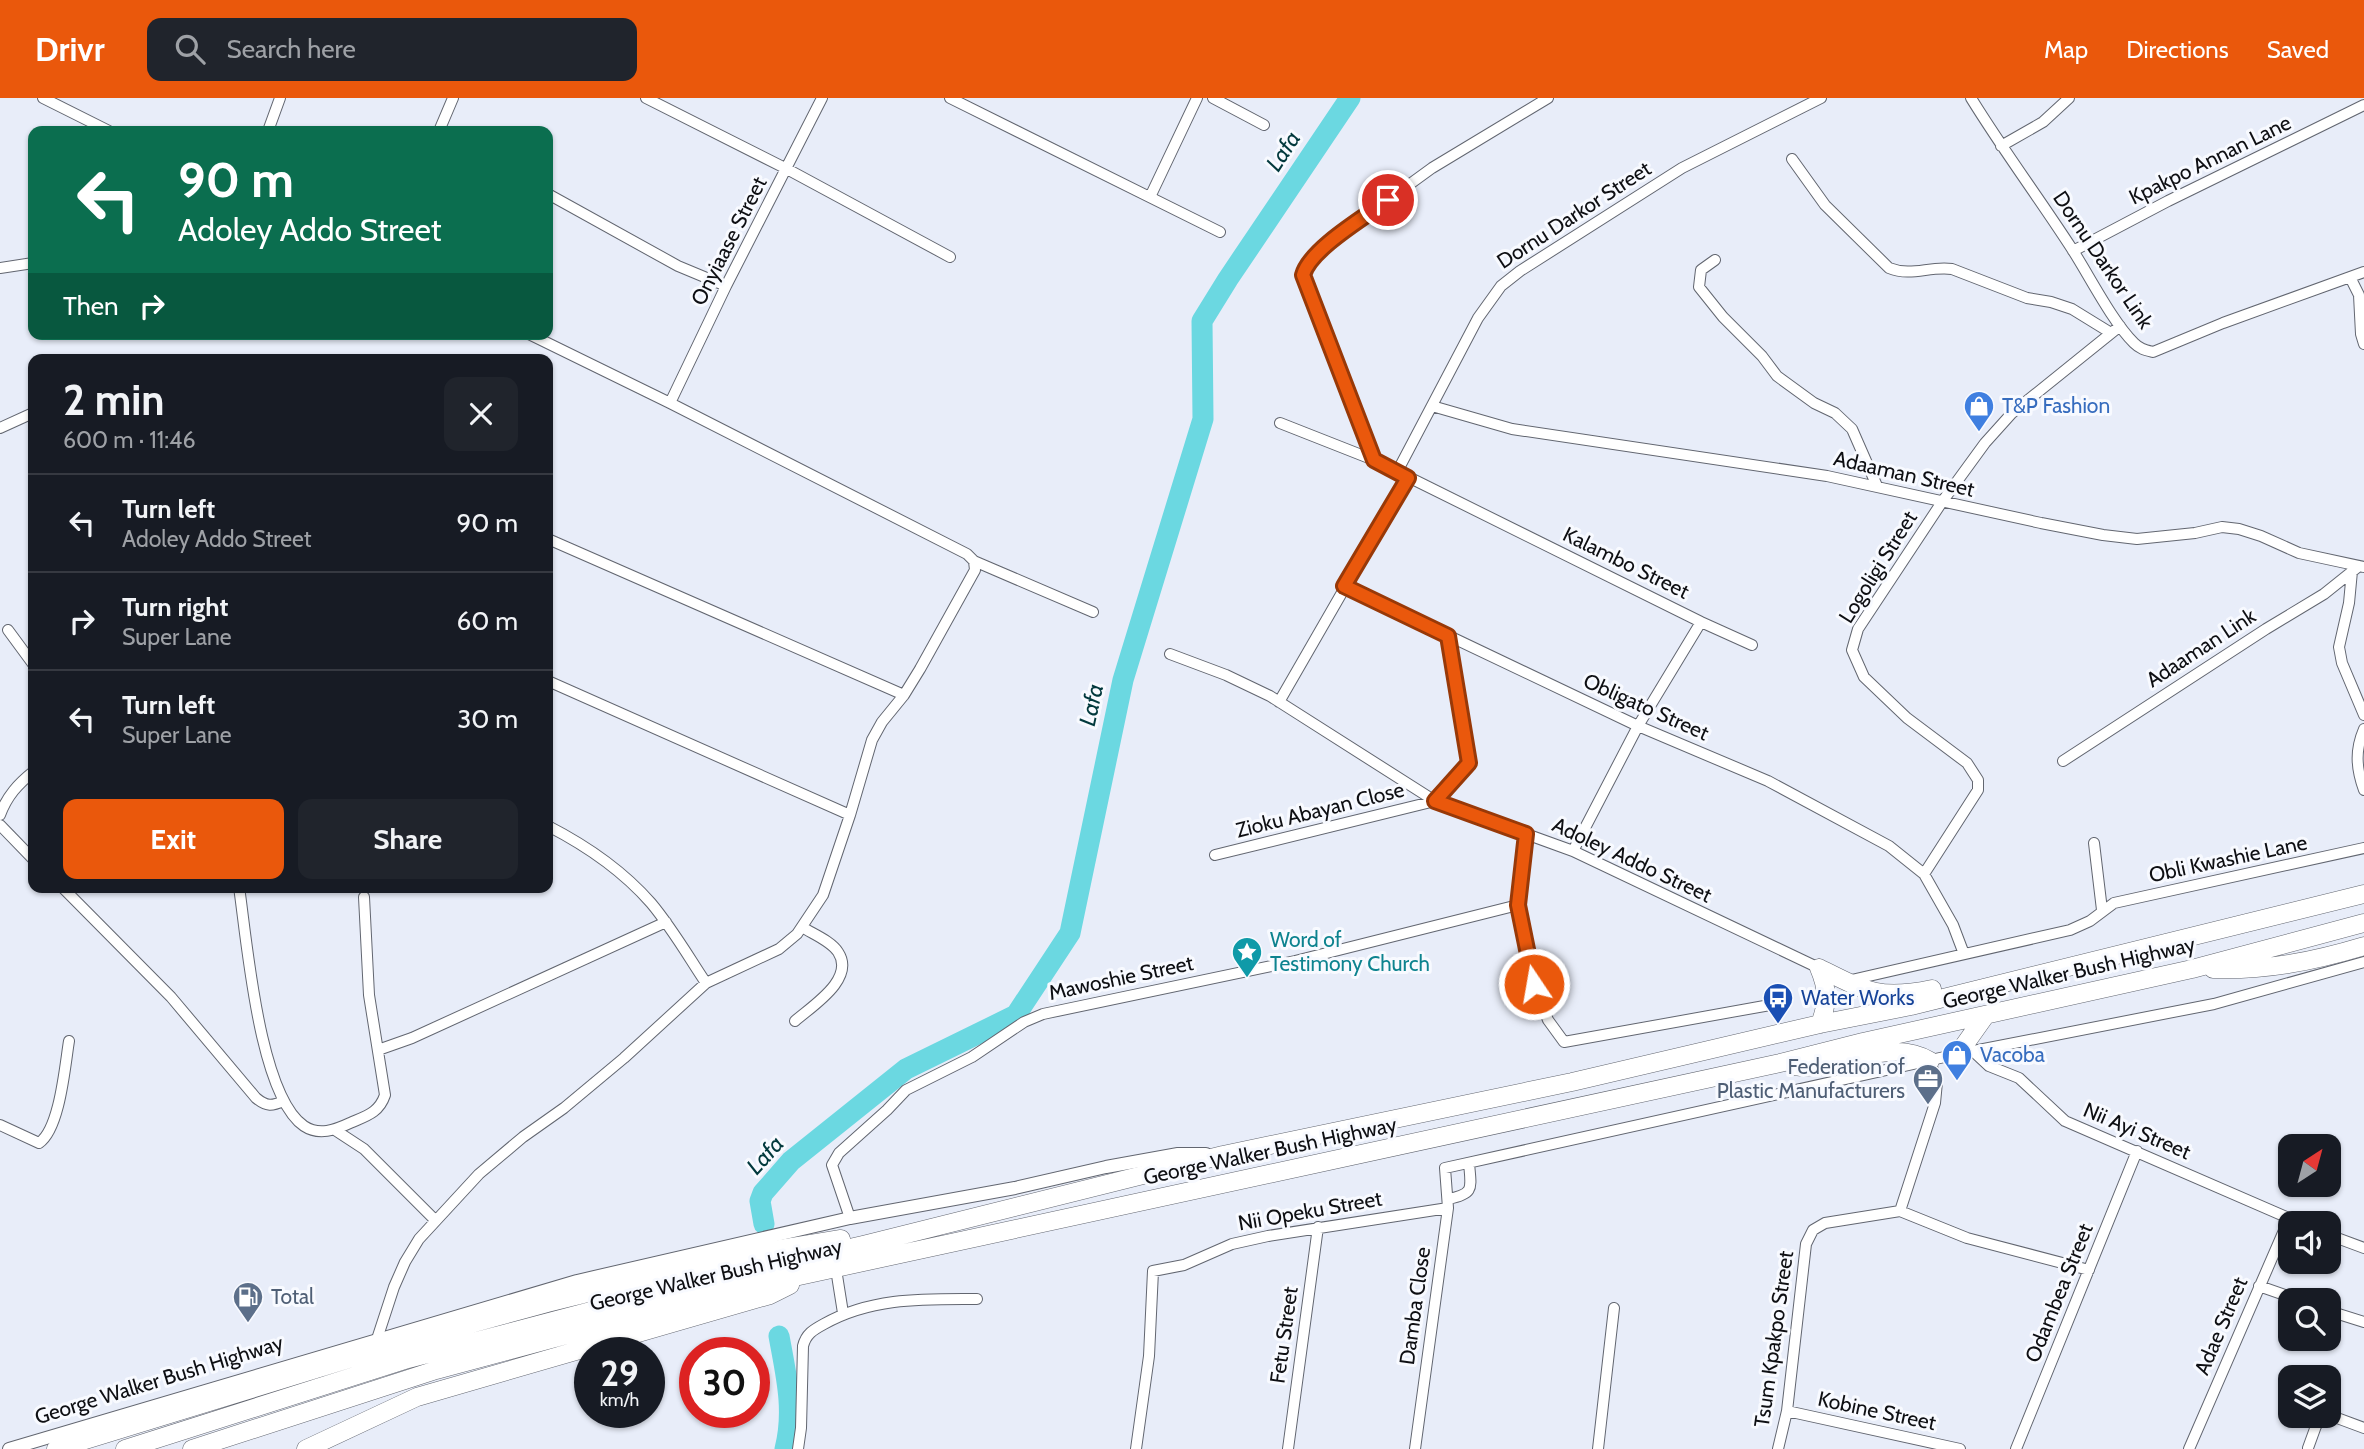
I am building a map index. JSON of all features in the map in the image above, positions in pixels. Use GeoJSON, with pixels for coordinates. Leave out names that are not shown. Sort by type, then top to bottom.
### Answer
{"type":"FeatureCollection","features":[{"type":"Feature","properties":{"kind":"highway","name":"George Walker Bush Highway"},"geometry":{"type":"LineString","coordinates":[[125,1449],[405,1351],[1223,1155],[1572,1082],[1820,1024],[1911,1006],[2364,894]]}},
{"type":"Feature","properties":{"kind":"highway","name":"George Walker Bush Highway"},"geometry":{"type":"LineString","coordinates":[[192,1449],[414,1378],[678,1304],[1780,1063],[2192,969],[2364,923]]}},
{"type":"Feature","properties":{"kind":"highway"},"geometry":{"type":"LineString","coordinates":[[2192,969],[2249,970],[2283,966],[2364,946]]}},
{"type":"Feature","properties":{"kind":"highway"},"geometry":{"type":"LineString","coordinates":[[1819,968],[1861,989],[1886,995],[1908,994],[2057,961],[2096,961]]}},
{"type":"Feature","properties":{"kind":"highway"},"geometry":{"type":"LineString","coordinates":[[1819,968],[1827,991],[1827,1002],[1820,1024]]}},
{"type":"Feature","properties":{"kind":"highway"},"geometry":{"type":"LineString","coordinates":[[1966,1053],[1985,1016]]}},
{"type":"Feature","properties":{"kind":"highway"},"geometry":{"type":"LineString","coordinates":[[1780,1063],[1815,1067],[1898,1050],[1913,1052],[1930,1061]]}},
{"type":"Feature","properties":{"kind":"highway"},"geometry":{"type":"LineString","coordinates":[[308,1449],[417,1397],[770,1295],[816,1273]]}},
{"type":"Feature","properties":{"kind":"highway"},"geometry":{"type":"LineString","coordinates":[[56,1449],[405,1351]]}},
{"type":"Feature","properties":{"kind":"street"},"geometry":{"type":"LineString","coordinates":[[43,98],[67,103],[102,126]]}},
{"type":"Feature","properties":{"kind":"street"},"geometry":{"type":"LineString","coordinates":[[270,126],[280,98]]}},
{"type":"Feature","properties":{"kind":"street"},"geometry":{"type":"LineString","coordinates":[[441,126],[453,98]]}},
{"type":"Feature","properties":{"kind":"street"},"geometry":{"type":"LineString","coordinates":[[646,98],[787,169],[950,257]]}},
{"type":"Feature","properties":{"kind":"street","name":"Onyiaase Street"},"geometry":{"type":"LineString","coordinates":[[670,403],[822,98]]}},
{"type":"Feature","properties":{"kind":"street"},"geometry":{"type":"LineString","coordinates":[[950,98],[1220,232]]}},
{"type":"Feature","properties":{"kind":"street"},"geometry":{"type":"LineString","coordinates":[[1150,197],[1197,98]]}},
{"type":"Feature","properties":{"kind":"street"},"geometry":{"type":"LineString","coordinates":[[1213,98],[1264,125]]}},
{"type":"Feature","properties":{"kind":"street"},"geometry":{"type":"LineString","coordinates":[[1374,460],[1303,275],[1304,271],[1309,261],[1322,248],[1432,168],[1548,98]]}},
{"type":"Feature","properties":{"kind":"street","name":"Dornu Darkor Street"},"geometry":{"type":"LineString","coordinates":[[1397,472],[1478,318],[1508,279],[1671,174],[1821,98]]}},
{"type":"Feature","properties":{"kind":"street","name":"Dornu Darkor Link"},"geometry":{"type":"LineString","coordinates":[[1971,98],[2073,251],[2116,329],[2143,350],[2153,352],[2223,323],[2364,272]]}},
{"type":"Feature","properties":{"kind":"street"},"geometry":{"type":"LineString","coordinates":[[2001,146],[2043,122],[2069,98]]}},
{"type":"Feature","properties":{"kind":"street","name":"Kpakpo Annan Lane"},"geometry":{"type":"LineString","coordinates":[[2073,251],[2168,201],[2364,106]]}},
{"type":"Feature","properties":{"kind":"street"},"geometry":{"type":"LineString","coordinates":[[1791,159],[1825,205],[1889,268],[1902,273],[1952,269],[2027,298],[2072,309],[2116,329]]}},
{"type":"Feature","properties":{"kind":"street"},"geometry":{"type":"LineString","coordinates":[[553,197],[678,265],[726,286]]}},
{"type":"Feature","properties":{"kind":"street"},"geometry":{"type":"LineString","coordinates":[[1715,260],[1701,270],[1699,288],[1777,376],[1814,403],[1835,413],[1852,429],[1877,486]]}},
{"type":"Feature","properties":{"kind":"street"},"geometry":{"type":"LineString","coordinates":[[0,268],[28,264]]}},
{"type":"Feature","properties":{"kind":"street"},"geometry":{"type":"LineString","coordinates":[[2350,277],[2359,295],[2364,344]]}},
{"type":"Feature","properties":{"kind":"street","name":"Logoligi Street"},"geometry":{"type":"LineString","coordinates":[[1924,874],[1978,790],[1978,780],[1967,764],[1907,718],[1864,677],[1852,650],[1858,629],[1942,502],[1985,443],[2012,413],[2116,329]]}},
{"type":"Feature","properties":{"kind":"street"},"geometry":{"type":"LineString","coordinates":[[541,340],[967,554],[974,561],[1093,612]]}},
{"type":"Feature","properties":{"kind":"street","name":"Adaaman Street"},"geometry":{"type":"LineString","coordinates":[[1432,406],[1511,429],[1827,476],[2041,523],[2137,539],[2195,533],[2222,527],[2239,529],[2299,554],[2358,568]]}},
{"type":"Feature","properties":{"kind":"street"},"geometry":{"type":"LineString","coordinates":[[0,428],[28,415]]}},
{"type":"Feature","properties":{"kind":"street","name":"Kalambo Street"},"geometry":{"type":"LineString","coordinates":[[1280,423],[1374,460],[1701,622],[1638,726],[1573,851]]}},
{"type":"Feature","properties":{"kind":"street"},"geometry":{"type":"LineString","coordinates":[[1279,702],[1408,478]]}},
{"type":"Feature","properties":{"kind":"street"},"geometry":{"type":"LineString","coordinates":[[553,541],[904,695]]}},
{"type":"Feature","properties":{"kind":"street"},"geometry":{"type":"LineString","coordinates":[[377,1339],[394,1287],[419,1238],[479,1174],[624,1058],[706,983],[779,949],[802,928],[823,895],[872,740],[881,722],[904,695],[975,570],[974,561]]}},
{"type":"Feature","properties":{"kind":"street"},"geometry":{"type":"LineString","coordinates":[[2358,568],[2339,647],[2342,663],[2364,715]]}},
{"type":"Feature","properties":{"kind":"street","name":"Adaaman Link"},"geometry":{"type":"LineString","coordinates":[[2063,761],[2324,594],[2358,568]]}},
{"type":"Feature","properties":{"kind":"street","name":"Obligato Street"},"geometry":{"type":"LineString","coordinates":[[1344,586],[1638,726],[1778,787],[1889,846],[1924,874]]}},
{"type":"Feature","properties":{"kind":"street"},"geometry":{"type":"LineString","coordinates":[[1701,622],[1752,645]]}},
{"type":"Feature","properties":{"kind":"street"},"geometry":{"type":"LineString","coordinates":[[9,630],[28,657]]}},
{"type":"Feature","properties":{"kind":"street"},"geometry":{"type":"LineString","coordinates":[[1435,801],[1469,763],[1448,636]]}},
{"type":"Feature","properties":{"kind":"street","name":"Adoley Addo Street"},"geometry":{"type":"LineString","coordinates":[[1170,654],[1226,675],[1279,702],[1435,801],[1573,851],[1819,968]]}},
{"type":"Feature","properties":{"kind":"street"},"geometry":{"type":"LineString","coordinates":[[553,683],[850,816]]}},
{"type":"Feature","properties":{"kind":"street"},"geometry":{"type":"LineString","coordinates":[[2364,729],[2356,755],[2364,790]]}},
{"type":"Feature","properties":{"kind":"street"},"geometry":{"type":"LineString","coordinates":[[0,815],[17,785],[28,776]]}},
{"type":"Feature","properties":{"kind":"street","name":"Zioku Abayan Close"},"geometry":{"type":"LineString","coordinates":[[1215,855],[1435,801]]}},
{"type":"Feature","properties":{"kind":"street"},"geometry":{"type":"LineString","coordinates":[[0,825],[28,854]]}},
{"type":"Feature","properties":{"kind":"street"},"geometry":{"type":"LineString","coordinates":[[553,829],[592,852],[649,901],[706,983]]}},
{"type":"Feature","properties":{"kind":"street"},"geometry":{"type":"LineString","coordinates":[[1526,834],[1518,905],[1534,984],[1548,1020],[1564,1042],[1770,1005]]}},
{"type":"Feature","properties":{"kind":"street"},"geometry":{"type":"LineString","coordinates":[[1845,981],[2070,930],[2090,921],[2102,910],[2094,843]]}},
{"type":"Feature","properties":{"kind":"street","name":"Obli Kwashie Lane"},"geometry":{"type":"LineString","coordinates":[[2102,910],[2114,903],[2364,848]]}},
{"type":"Feature","properties":{"kind":"street"},"geometry":{"type":"LineString","coordinates":[[1924,874],[1953,925],[1964,954]]}},
{"type":"Feature","properties":{"kind":"street"},"geometry":{"type":"LineString","coordinates":[[68,893],[171,998],[256,1098],[264,1105],[272,1106],[284,1101]]}},
{"type":"Feature","properties":{"kind":"street"},"geometry":{"type":"LineString","coordinates":[[240,893],[266,1054],[284,1101],[306,1127],[319,1132],[335,1130],[374,1113],[385,1095],[369,995],[364,897]]}},
{"type":"Feature","properties":{"kind":"street","name":"Mawoshie Street"},"geometry":{"type":"LineString","coordinates":[[850,1218],[832,1165],[839,1153],[906,1090],[972,1057],[1024,1022],[1043,1014],[1295,961],[1518,905]]}},
{"type":"Feature","properties":{"kind":"street"},"geometry":{"type":"LineString","coordinates":[[378,1050],[412,1038],[666,922]]}},
{"type":"Feature","properties":{"kind":"street"},"geometry":{"type":"LineString","coordinates":[[795,1021],[838,983],[842,960],[838,951],[802,928]]}},
{"type":"Feature","properties":{"kind":"street"},"geometry":{"type":"LineString","coordinates":[[1448,1203],[1468,1192],[1469,1163],[1966,1053],[2214,1004],[2364,962]]}},
{"type":"Feature","properties":{"kind":"street"},"geometry":{"type":"LineString","coordinates":[[0,1125],[39,1143],[43,1141],[49,1132],[57,1107],[69,1041]]}},
{"type":"Feature","properties":{"kind":"street","name":"Nii Ayi Street"},"geometry":{"type":"LineString","coordinates":[[1966,1053],[2019,1078],[2065,1121],[2278,1214]]}},
{"type":"Feature","properties":{"kind":"street"},"geometry":{"type":"LineString","coordinates":[[1930,1061],[1937,1082],[1935,1103],[1900,1211],[1967,1238],[2089,1270]]}},
{"type":"Feature","properties":{"kind":"street"},"geometry":{"type":"LineString","coordinates":[[335,1130],[364,1149],[435,1220]]}},
{"type":"Feature","properties":{"kind":"street","name":"Odambea Street"},"geometry":{"type":"LineString","coordinates":[[2016,1449],[2137,1151]]}},
{"type":"Feature","properties":{"kind":"street","name":"George Walker Bush Highway"},"geometry":{"type":"LineString","coordinates":[[9,1449],[577,1281],[850,1218],[1015,1188],[1158,1157],[1178,1154],[1223,1155]]}},
{"type":"Feature","properties":{"kind":"street","name":"Damba Close"},"geometry":{"type":"LineString","coordinates":[[1415,1449],[1448,1203],[1445,1168],[1469,1163]]}},
{"type":"Feature","properties":{"kind":"street","name":"Nii Opeku Street"},"geometry":{"type":"LineString","coordinates":[[1136,1449],[1149,1356],[1153,1271],[1185,1265],[1232,1244],[1448,1203]]}},
{"type":"Feature","properties":{"kind":"street","name":"Tsum Kpakpo Street"},"geometry":{"type":"LineString","coordinates":[[1778,1449],[1787,1411],[1806,1244],[1813,1230],[1825,1223],[1900,1211]]}},
{"type":"Feature","properties":{"kind":"street","name":"Fetu Street"},"geometry":{"type":"LineString","coordinates":[[1288,1449],[1318,1227]]}},
{"type":"Feature","properties":{"kind":"street"},"geometry":{"type":"LineString","coordinates":[[2341,1239],[2364,1248]]}},
{"type":"Feature","properties":{"kind":"street","name":"Adae Street"},"geometry":{"type":"LineString","coordinates":[[2189,1449],[2278,1244]]}},
{"type":"Feature","properties":{"kind":"street"},"geometry":{"type":"LineString","coordinates":[[836,1269],[843,1313]]}},
{"type":"Feature","properties":{"kind":"street"},"geometry":{"type":"LineString","coordinates":[[2259,1286],[2278,1293]]}},
{"type":"Feature","properties":{"kind":"street"},"geometry":{"type":"LineString","coordinates":[[798,1449],[805,1338],[811,1331],[843,1313],[898,1300],[977,1299]]}},
{"type":"Feature","properties":{"kind":"street"},"geometry":{"type":"LineString","coordinates":[[1598,1449],[1614,1308]]}},
{"type":"Feature","properties":{"kind":"street"},"geometry":{"type":"LineString","coordinates":[[2341,1315],[2364,1322]]}},
{"type":"Feature","properties":{"kind":"street","name":"Kobine Street"},"geometry":{"type":"LineString","coordinates":[[1787,1411],[1960,1449]]}},
{"type":"Feature","properties":{"kind":"street"},"geometry":{"type":"LineString","coordinates":[[2341,1419],[2364,1428]]}},
{"type":"Feature","properties":{"kind":"street"},"geometry":{"type":"LineString","coordinates":[[2308,1448],[2315,1428]]}},
{"type":"Feature","properties":{"kind":"waterway","name":"Lafa"},"geometry":{"type":"LineString","coordinates":[[764,1224],[760,1201],[763,1193],[791,1161],[906,1069],[1016,1015],[1070,933],[1123,680],[1203,419],[1202,321],[1350,98]]}},
{"type":"Feature","properties":{"kind":"waterway"},"geometry":{"type":"LineString","coordinates":[[779,1336],[789,1406],[785,1449]]}},
{"type":"Feature","properties":{"kind":"place","name":"T&P Fashion"},"geometry":{"type":"Point","coordinates":[1979,433]}},
{"type":"Feature","properties":{"kind":"place","name":"Word of Testimony Church"},"geometry":{"type":"Point","coordinates":[1247,979]}},
{"type":"Feature","properties":{"kind":"place","name":"Water Works"},"geometry":{"type":"Point","coordinates":[1778,1025]}},
{"type":"Feature","properties":{"kind":"place","name":"Vacoba"},"geometry":{"type":"Point","coordinates":[1957,1082]}},
{"type":"Feature","properties":{"kind":"place","name":"Federation of Plastic Manufacturers"},"geometry":{"type":"Point","coordinates":[1928,1106]}},
{"type":"Feature","properties":{"kind":"place","name":"Total"},"geometry":{"type":"Point","coordinates":[248,1324]}},
{"type":"Feature","properties":{"kind":"route"},"geometry":{"type":"LineString","coordinates":[[1388,200],[1315,254],[1303,275],[1374,460],[1408,478],[1344,586],[1448,636],[1469,763],[1435,801],[1526,834],[1518,905],[1534,984]]}}]}
